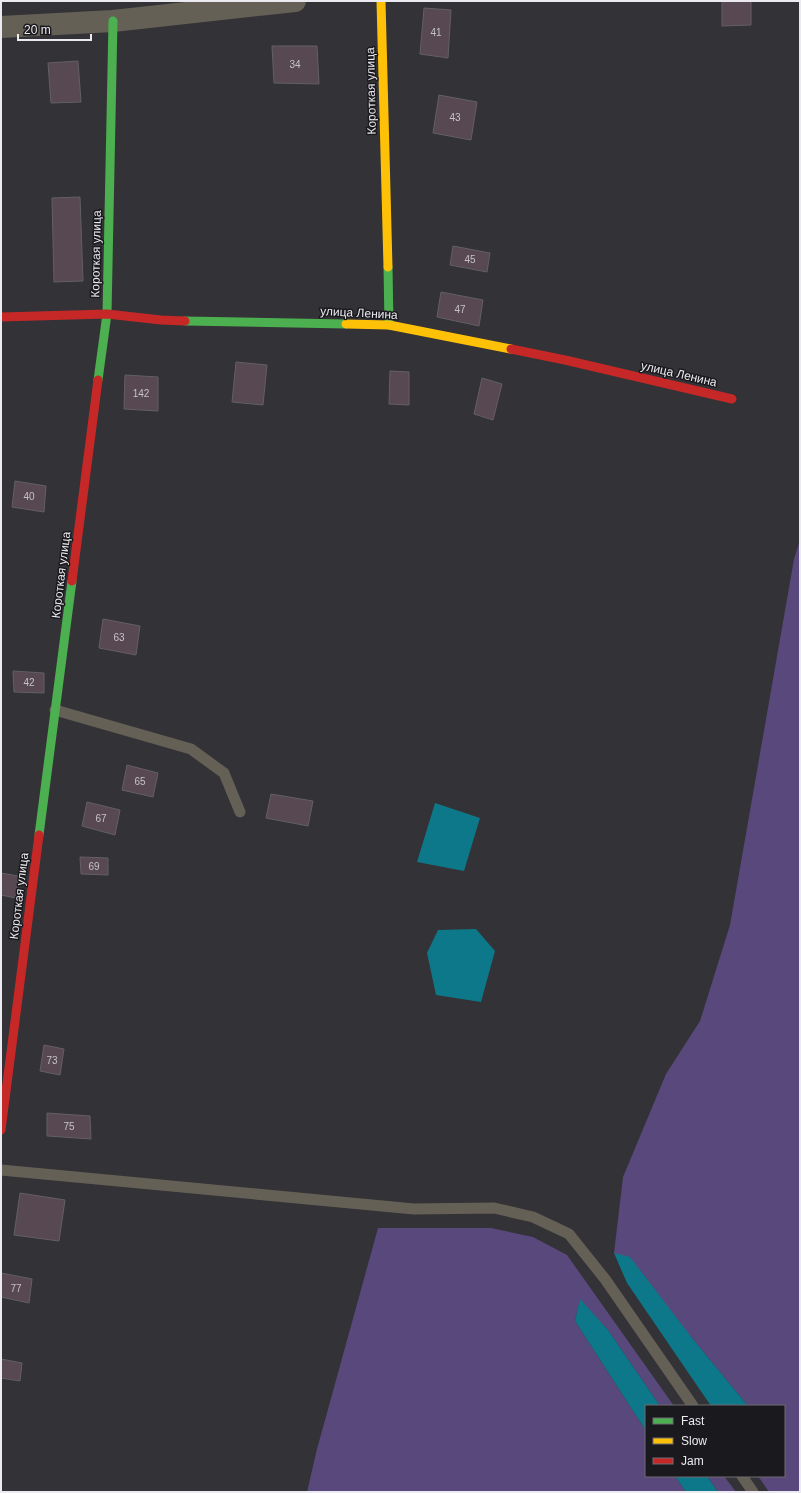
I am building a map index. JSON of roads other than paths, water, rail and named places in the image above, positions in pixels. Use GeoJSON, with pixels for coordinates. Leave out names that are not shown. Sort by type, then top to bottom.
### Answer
{"type":"FeatureCollection","features":[{"type":"Feature","properties":{"kind":"street"},"geometry":{"type":"LineString","coordinates":[[1,27],[114,21],[295,1]]}},
{"type":"Feature","properties":{"kind":"street","name":"Короткая улица"},"geometry":{"type":"LineString","coordinates":[[381,1],[389,325]]}},
{"type":"Feature","properties":{"kind":"street","name":"Короткая улица"},"geometry":{"type":"LineString","coordinates":[[1,1130],[107,314],[114,21]]}},
{"type":"Feature","properties":{"kind":"street","name":"улица Ленина"},"geometry":{"type":"LineString","coordinates":[[1,317],[107,314],[161,320],[389,325],[564,360],[732,399]]}},
{"type":"Feature","properties":{"kind":"lane"},"geometry":{"type":"LineString","coordinates":[[55,710],[191,749],[224,773],[240,812]]}},
{"type":"Feature","properties":{"kind":"lane"},"geometry":{"type":"LineString","coordinates":[[1,1170],[414,1209],[494,1208],[534,1217],[569,1234],[605,1279],[692,1405]]}},
{"type":"Feature","properties":{"kind":"lane"},"geometry":{"type":"LineString","coordinates":[[743,1477],[753,1492]]}},
{"type":"Feature","properties":{"kind":"water"},"geometry":{"type":"Polygon","coordinates":[[[435,803],[480,818],[464,871],[417,862],[435,803]]]}},
{"type":"Feature","properties":{"kind":"water"},"geometry":{"type":"Polygon","coordinates":[[[476,929],[495,951],[481,1002],[436,995],[427,953],[438,930],[476,929]]]}},
{"type":"Feature","properties":{"kind":"water"},"geometry":{"type":"Polygon","coordinates":[[[614,1253],[630,1257],[692,1338],[747,1405],[710,1405],[627,1283],[614,1253]]]}},
{"type":"Feature","properties":{"kind":"water"},"geometry":{"type":"Polygon","coordinates":[[[580,1299],[608,1330],[659,1405],[645,1405],[645,1429],[575,1321],[580,1299]]]}},
{"type":"Feature","properties":{"kind":"water"},"geometry":{"type":"Polygon","coordinates":[[[676,1477],[708,1477],[718,1492],[686,1492],[676,1477]]]}}]}
